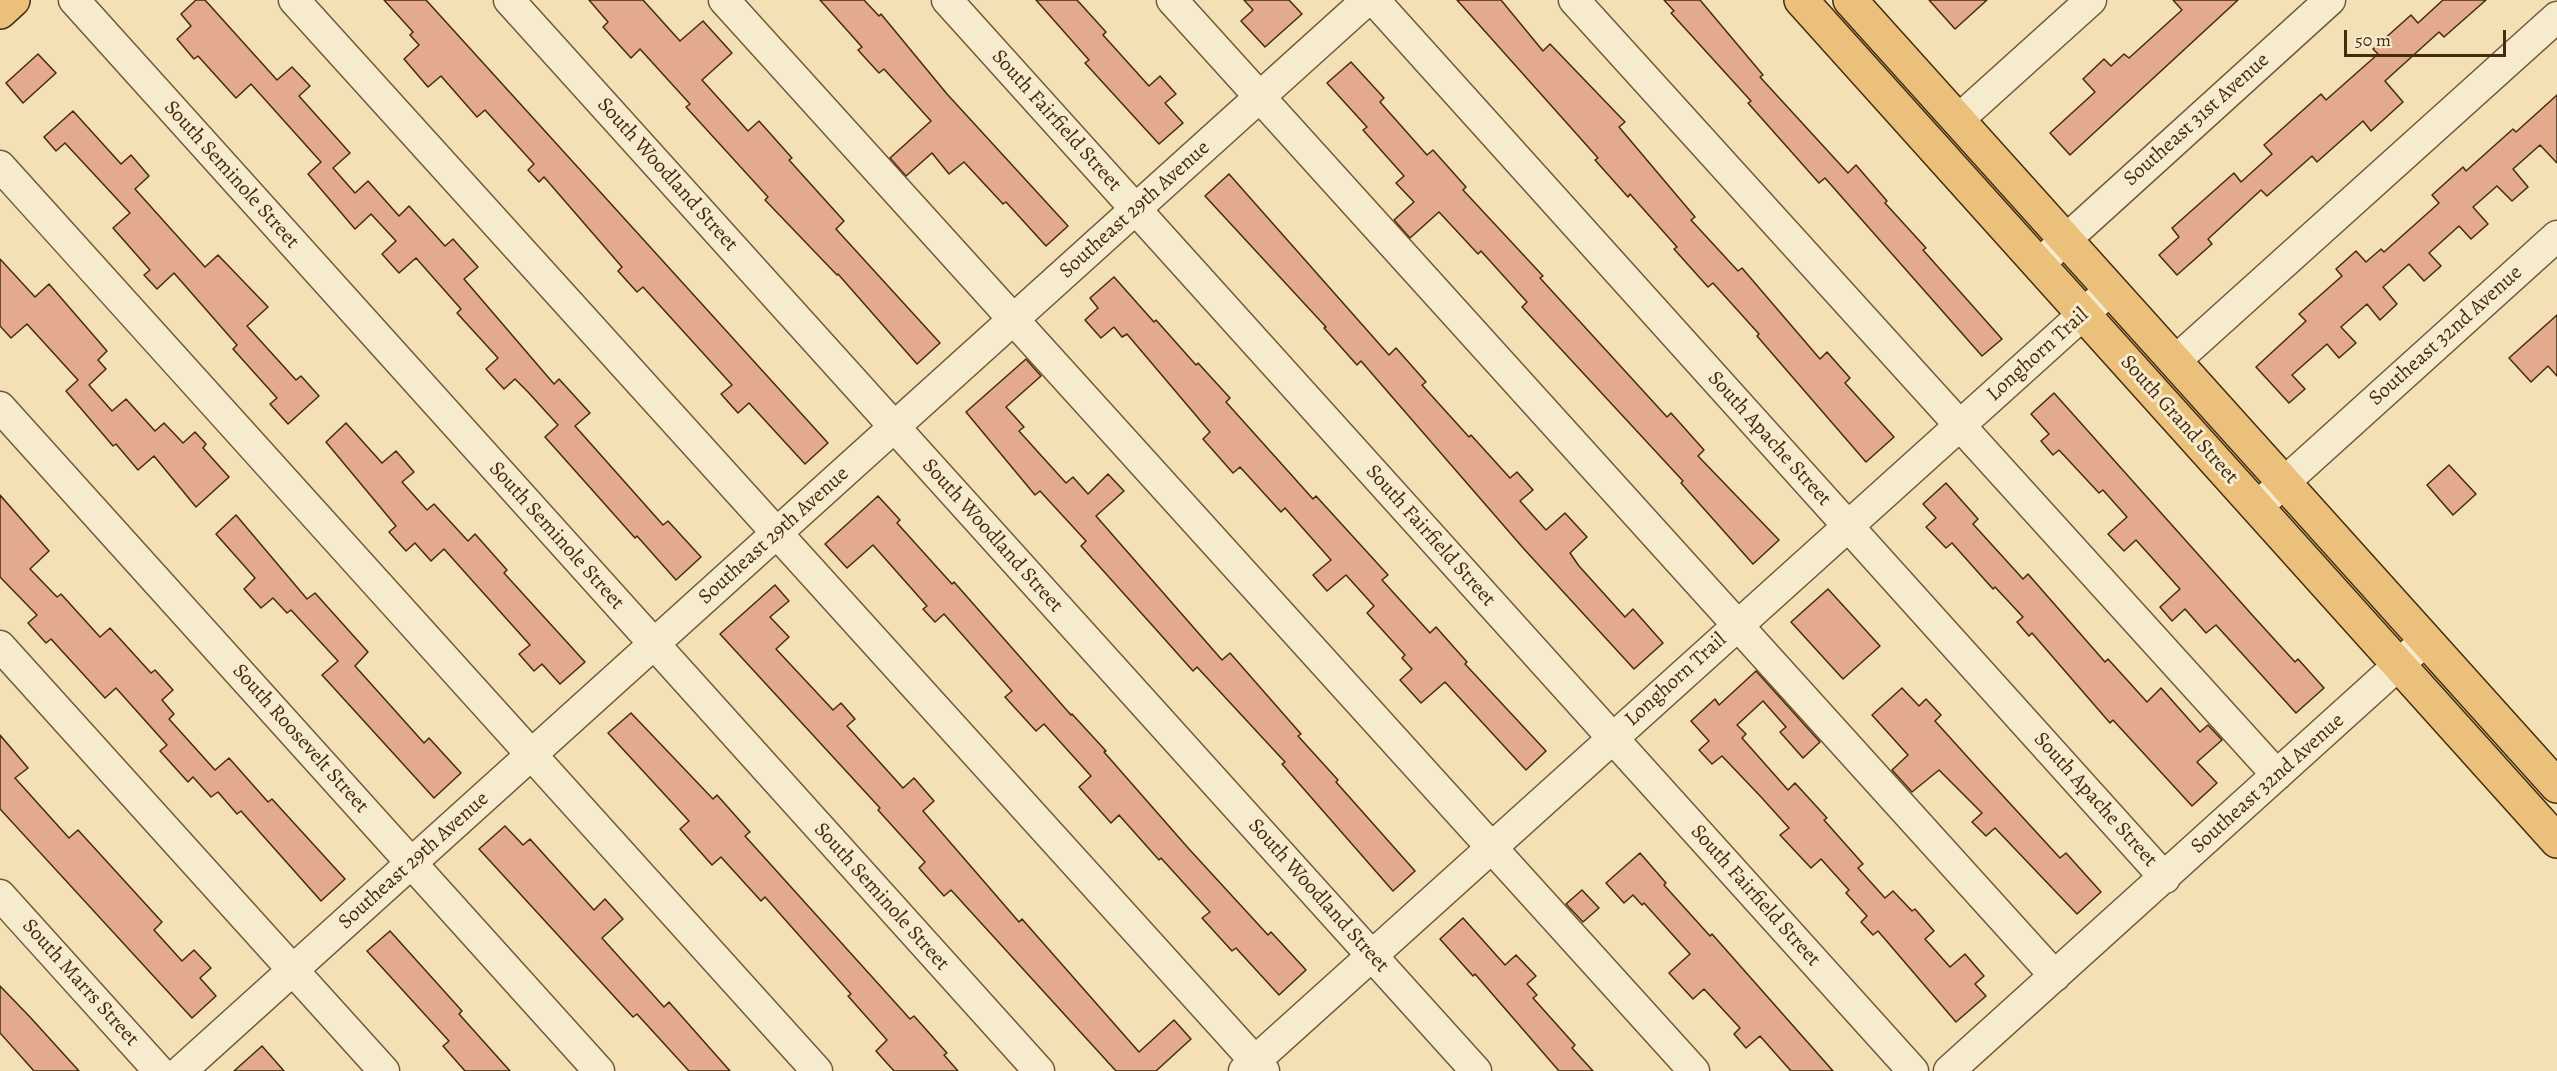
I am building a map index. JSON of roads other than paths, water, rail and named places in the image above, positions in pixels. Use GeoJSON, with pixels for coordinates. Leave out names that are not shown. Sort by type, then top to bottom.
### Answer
{"type":"FeatureCollection","features":[{"type":"Feature","properties":{"kind":"main road"},"geometry":{"type":"LineString","coordinates":[[0,12],[13,0]]}},
{"type":"Feature","properties":{"kind":"main road","name":"South Grand Street"},"geometry":{"type":"LineString","coordinates":[[1849,0],[2282,484],[2426,639],[2557,786]]}},
{"type":"Feature","properties":{"kind":"main road","name":"South Grand Street"},"geometry":{"type":"LineString","coordinates":[[1811,12],[2557,841]]}},
{"type":"Feature","properties":{"kind":"street","name":"South Seminole Street"},"geometry":{"type":"LineString","coordinates":[[74,0],[1039,1071]]}},
{"type":"Feature","properties":{"kind":"street"},"geometry":{"type":"LineString","coordinates":[[294,0],[777,534],[1254,1068]]}},
{"type":"Feature","properties":{"kind":"street","name":"South Woodland Street"},"geometry":{"type":"LineString","coordinates":[[509,0],[1476,1071]]}},
{"type":"Feature","properties":{"kind":"street"},"geometry":{"type":"LineString","coordinates":[[724,0],[1694,1071]]}},
{"type":"Feature","properties":{"kind":"street","name":"South Fairfield Street"},"geometry":{"type":"LineString","coordinates":[[947,0],[1913,1071]]}},
{"type":"Feature","properties":{"kind":"street"},"geometry":{"type":"LineString","coordinates":[[1172,0],[2055,976]]}},
{"type":"Feature","properties":{"kind":"street","name":"Southeast 29th Avenue"},"geometry":{"type":"LineString","coordinates":[[182,1071],[1367,0]]}},
{"type":"Feature","properties":{"kind":"street","name":"South Apache Street"},"geometry":{"type":"LineString","coordinates":[[1374,0],[2165,878]]}},
{"type":"Feature","properties":{"kind":"street"},"geometry":{"type":"LineString","coordinates":[[1574,0],[2277,776]]}},
{"type":"Feature","properties":{"kind":"street"},"geometry":{"type":"LineString","coordinates":[[1811,12],[1849,0]]}},
{"type":"Feature","properties":{"kind":"street"},"geometry":{"type":"LineString","coordinates":[[1958,120],[2091,0]]}},
{"type":"Feature","properties":{"kind":"street","name":"Southeast 31st Avenue"},"geometry":{"type":"LineString","coordinates":[[2039,264],[2330,0]]}},
{"type":"Feature","properties":{"kind":"street"},"geometry":{"type":"LineString","coordinates":[[2174,362],[2557,17]]}},
{"type":"Feature","properties":{"kind":"street"},"geometry":{"type":"LineString","coordinates":[[0,166],[530,756],[817,1071]]}},
{"type":"Feature","properties":{"kind":"street","name":"Southeast 32nd Avenue"},"geometry":{"type":"LineString","coordinates":[[2257,507],[2557,236]]}},
{"type":"Feature","properties":{"kind":"street","name":"Longhorn Trail"},"geometry":{"type":"LineString","coordinates":[[1254,1068],[1371,955],[2110,290]]}},
{"type":"Feature","properties":{"kind":"street","name":"South Roosevelt Street"},"geometry":{"type":"LineString","coordinates":[[0,407],[599,1071]]}},
{"type":"Feature","properties":{"kind":"street","name":"Southeast 32nd Avenue"},"geometry":{"type":"LineString","coordinates":[[1949,1071],[2165,878],[2426,639]]}},
{"type":"Feature","properties":{"kind":"street"},"geometry":{"type":"LineString","coordinates":[[0,646],[384,1071]]}},
{"type":"Feature","properties":{"kind":"street","name":"South Marrs Street"},"geometry":{"type":"LineString","coordinates":[[0,895],[159,1071]]}}]}
